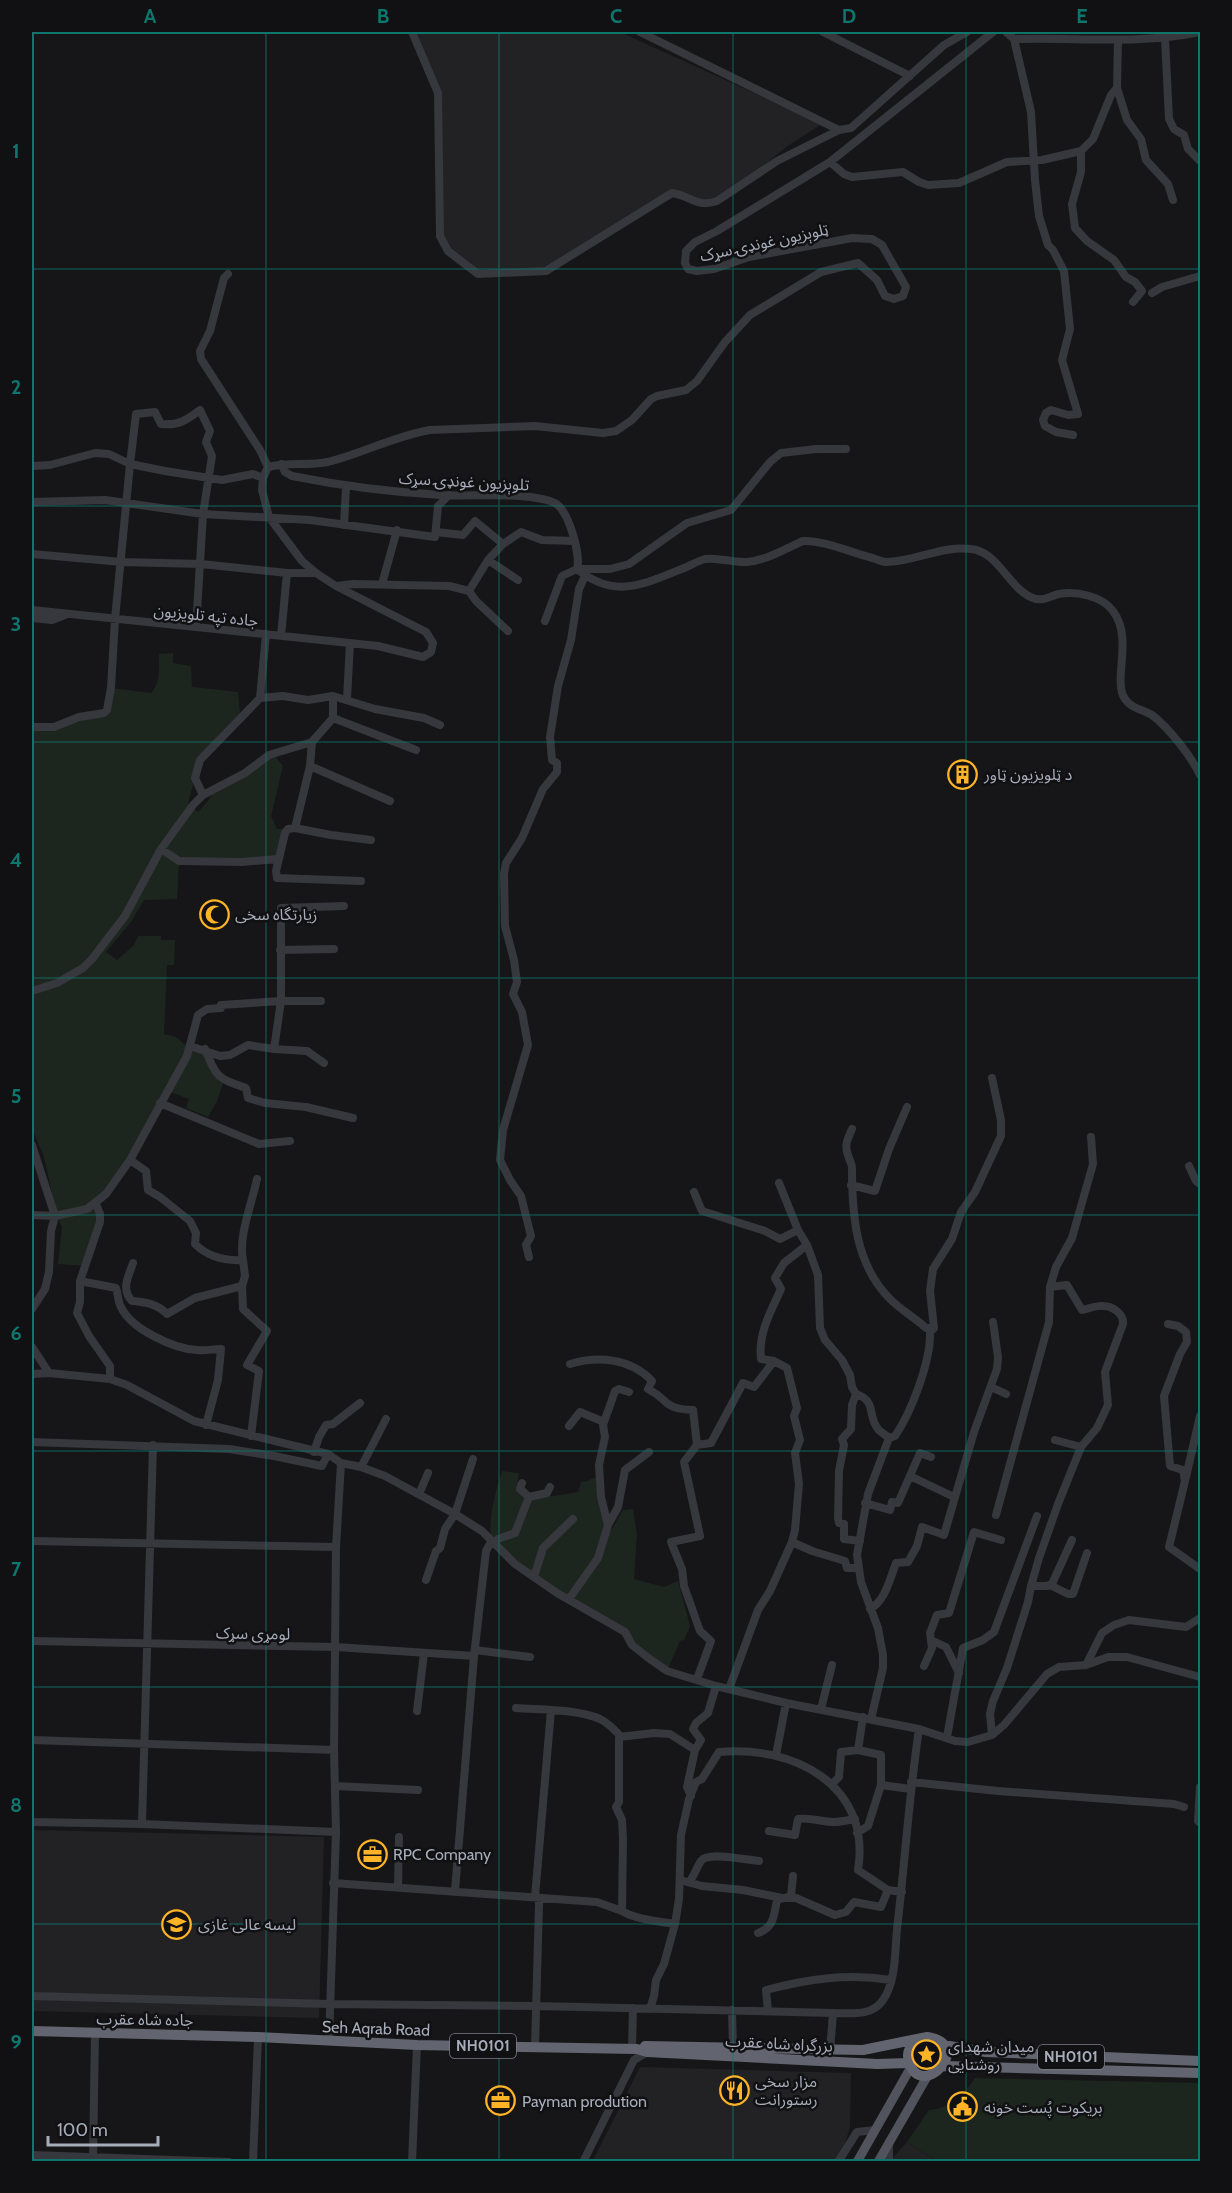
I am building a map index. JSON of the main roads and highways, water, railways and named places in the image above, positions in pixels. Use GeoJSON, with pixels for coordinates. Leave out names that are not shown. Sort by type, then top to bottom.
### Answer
{"type":"FeatureCollection","features":[{"type":"Feature","properties":{"kind":"highway","name":"جاده شاه عقرب"},"geometry":{"type":"LineString","coordinates":[[32,2031],[258,2037]]}},
{"type":"Feature","properties":{"kind":"highway","name":"Seh Aqrab Road"},"geometry":{"type":"LineString","coordinates":[[258,2037],[535,2048],[733,2048],[830,2051]]}},
{"type":"Feature","properties":{"kind":"highway","name":"NH0101"},"geometry":{"type":"LineString","coordinates":[[916,2040],[933,2038],[943,2045],[986,2052],[1200,2061]]}},
{"type":"Feature","properties":{"kind":"highway"},"geometry":{"type":"LineString","coordinates":[[910,2065],[908,2051],[916,2040]]}},
{"type":"Feature","properties":{"kind":"highway","name":"بزرگراه شاه عقرب"},"geometry":{"type":"LineString","coordinates":[[830,2051],[863,2050],[916,2040]]}},
{"type":"Feature","properties":{"kind":"highway"},"geometry":{"type":"LineString","coordinates":[[928,2075],[943,2066],[946,2055],[943,2045]]}},
{"type":"Feature","properties":{"kind":"highway","name":"بزرگراه شاه عقرب"},"geometry":{"type":"LineString","coordinates":[[640,2049],[910,2065]]}},
{"type":"Feature","properties":{"kind":"highway","name":"NH0101"},"geometry":{"type":"LineString","coordinates":[[910,2065],[916,2072],[928,2075]]}},
{"type":"Feature","properties":{"kind":"highway","name":"NH0101"},"geometry":{"type":"LineString","coordinates":[[943,2066],[1200,2073]]}},
{"type":"Feature","properties":{"kind":"main road"},"geometry":{"type":"LineString","coordinates":[[857,2162],[910,2065]]}},
{"type":"Feature","properties":{"kind":"main road"},"geometry":{"type":"LineString","coordinates":[[878,2162],[928,2075]]}},
{"type":"Feature","properties":{"kind":"place","name":"د ټلویزیون ټاور"},"geometry":{"type":"Point","coordinates":[963,774]}},
{"type":"Feature","properties":{"kind":"place","name":"زیارتگاه سخی"},"geometry":{"type":"Point","coordinates":[214,914]}},
{"type":"Feature","properties":{"kind":"place","name":"RPC Company"},"geometry":{"type":"Point","coordinates":[372,1854]}},
{"type":"Feature","properties":{"kind":"place","name":"لیسه عالی غازی"},"geometry":{"type":"Point","coordinates":[177,1924]}},
{"type":"Feature","properties":{"kind":"place","name":"میدان شهدای روشنایی"},"geometry":{"type":"Point","coordinates":[927,2055]}},
{"type":"Feature","properties":{"kind":"place","name":"مزار سخی رستورانت"},"geometry":{"type":"Point","coordinates":[734,2090]}},
{"type":"Feature","properties":{"kind":"place","name":"Payman prodution"},"geometry":{"type":"Point","coordinates":[501,2101]}},
{"type":"Feature","properties":{"kind":"place","name":"بریکوت پُست خونه"},"geometry":{"type":"Point","coordinates":[963,2107]}}]}
